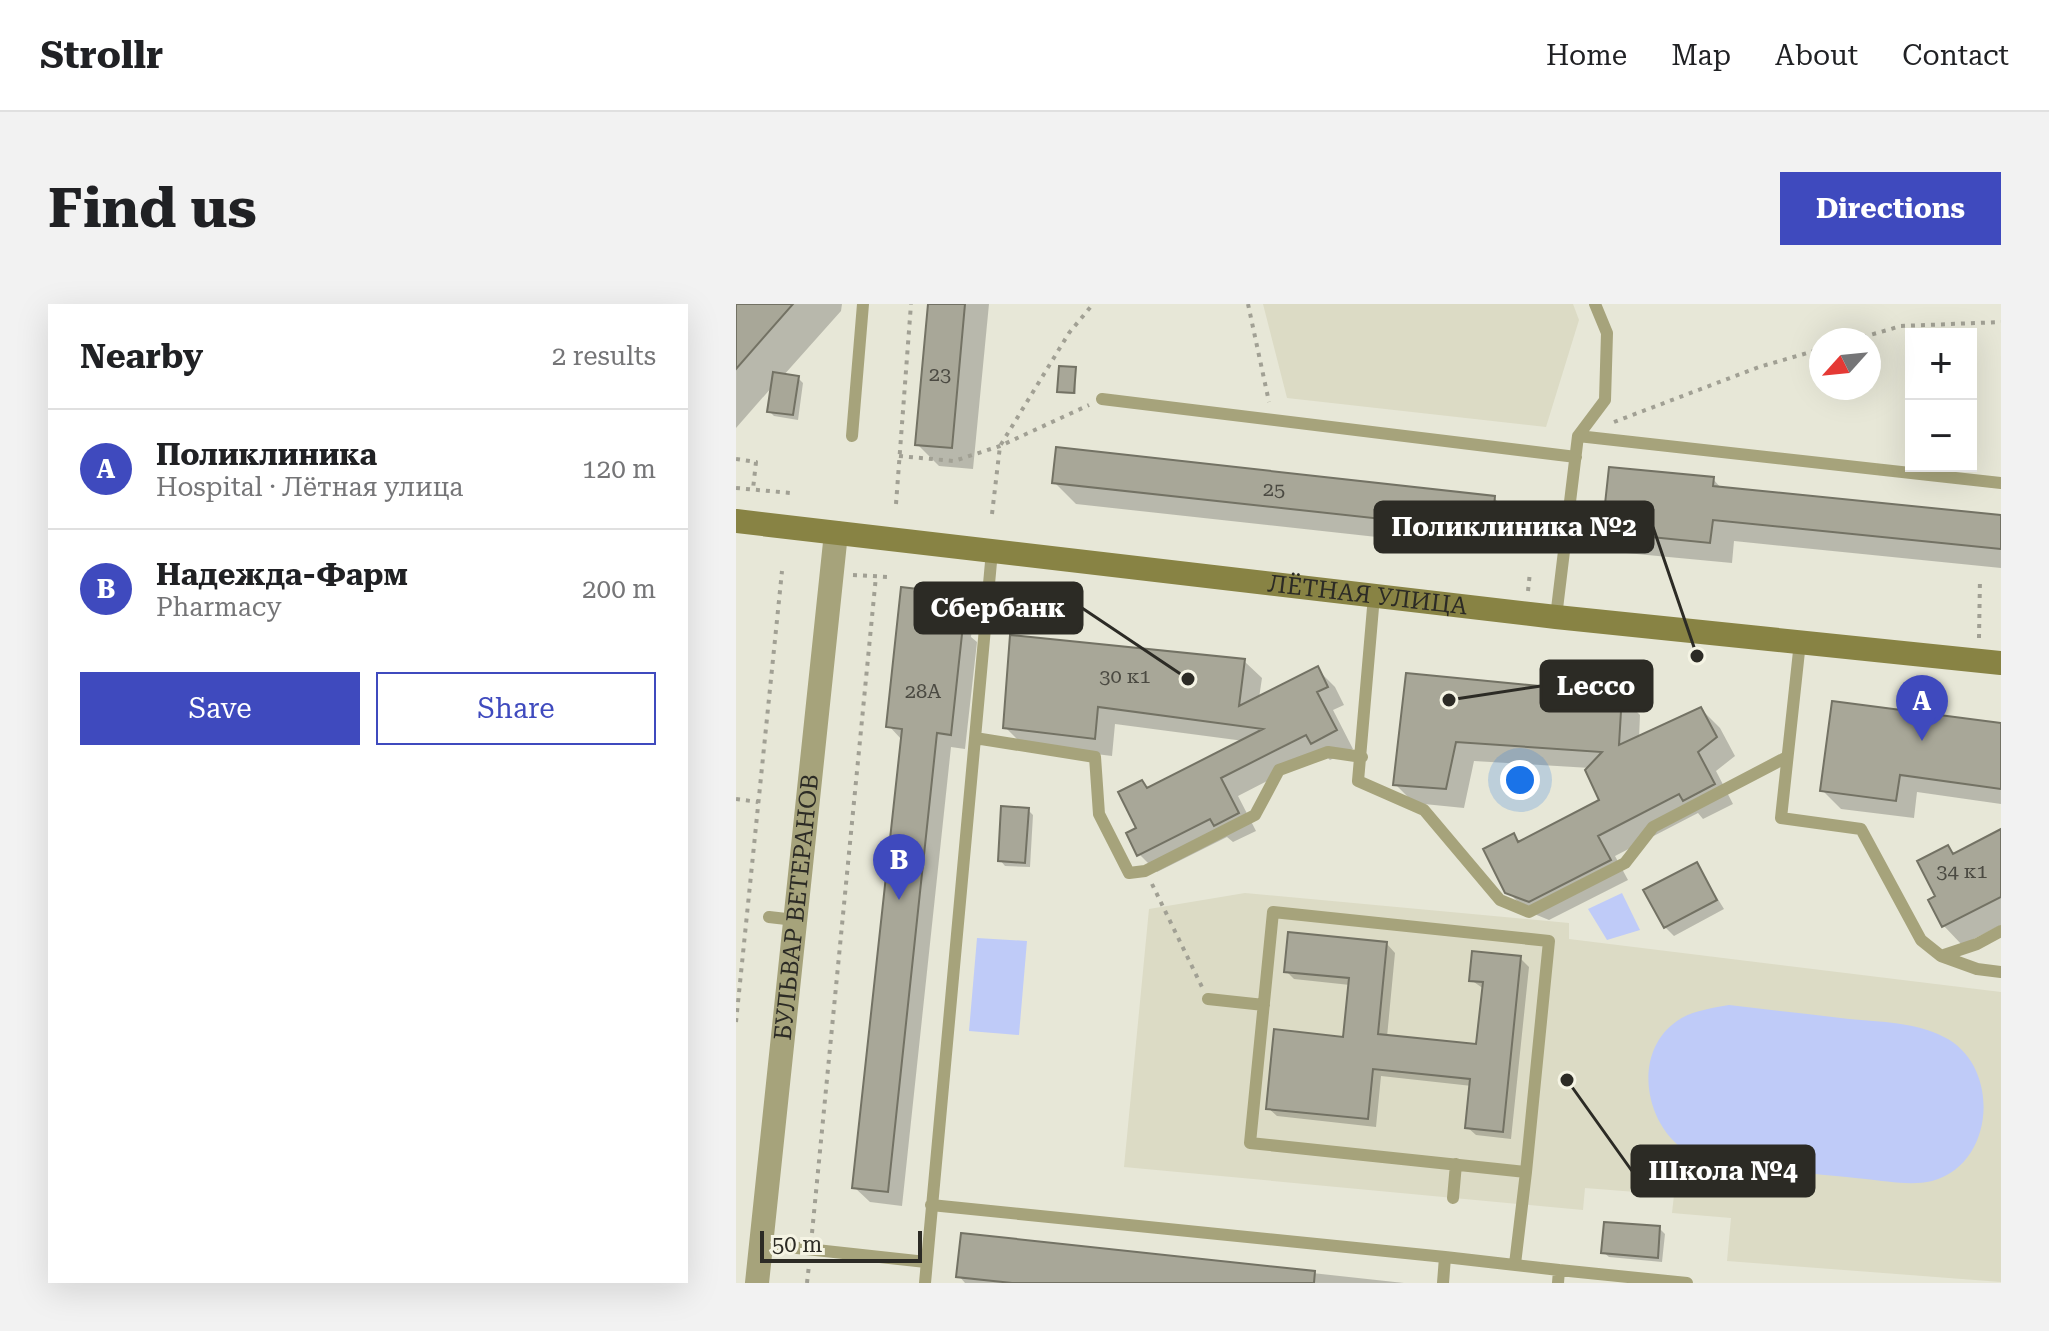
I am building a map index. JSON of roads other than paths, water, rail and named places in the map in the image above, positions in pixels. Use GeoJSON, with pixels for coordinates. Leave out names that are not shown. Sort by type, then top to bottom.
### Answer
{"type":"FeatureCollection","features":[{"type":"Feature","properties":{"kind":"street","name":"ЛЁТНАЯ УЛИЦА"},"geometry":{"type":"LineString","coordinates":[[736,521],[1556,617],[2001,663]]}},
{"type":"Feature","properties":{"kind":"street","name":"БУЛЬВАР ВЕТЕРАНОВ"},"geometry":{"type":"LineString","coordinates":[[757,1283],[836,533]]}},
{"type":"Feature","properties":{"kind":"lane"},"geometry":{"type":"LineString","coordinates":[[852,436],[863,304]]}},
{"type":"Feature","properties":{"kind":"lane"},"geometry":{"type":"LineString","coordinates":[[1556,617],[1578,436],[1605,400],[1607,333],[1595,304]]}},
{"type":"Feature","properties":{"kind":"lane"},"geometry":{"type":"LineString","coordinates":[[1102,399],[1576,457]]}},
{"type":"Feature","properties":{"kind":"lane"},"geometry":{"type":"LineString","coordinates":[[1578,436],[2001,483]]}},
{"type":"Feature","properties":{"kind":"lane"},"geometry":{"type":"LineString","coordinates":[[925,1283],[992,551]]}},
{"type":"Feature","properties":{"kind":"lane"},"geometry":{"type":"LineString","coordinates":[[1374,596],[1358,781],[1424,810],[1500,900],[1529,912],[1625,863],[1653,827],[1785,758]]}},
{"type":"Feature","properties":{"kind":"lane"},"geometry":{"type":"LineString","coordinates":[[1800,642],[1785,758],[1781,818],[1861,829],[1921,940],[1941,956],[1977,969],[2001,972]]}},
{"type":"Feature","properties":{"kind":"lane"},"geometry":{"type":"LineString","coordinates":[[975,738],[1095,757],[1099,814],[1129,873],[1145,871],[1255,815],[1279,770],[1328,752],[1362,757]]}},
{"type":"Feature","properties":{"kind":"lane"},"geometry":{"type":"LineString","coordinates":[[1515,1264],[1526,1172],[1549,941],[1273,912],[1250,1143],[1526,1172]]}},
{"type":"Feature","properties":{"kind":"lane"},"geometry":{"type":"LineString","coordinates":[[769,917],[795,920]]}},
{"type":"Feature","properties":{"kind":"lane"},"geometry":{"type":"LineString","coordinates":[[1941,956],[1977,944],[2001,931]]}},
{"type":"Feature","properties":{"kind":"lane"},"geometry":{"type":"LineString","coordinates":[[1208,999],[1264,1005]]}},
{"type":"Feature","properties":{"kind":"lane"},"geometry":{"type":"LineString","coordinates":[[1453,1198],[1456,1164]]}},
{"type":"Feature","properties":{"kind":"lane"},"geometry":{"type":"LineString","coordinates":[[931,1205],[1515,1264],[1559,1277],[1687,1283]]}},
{"type":"Feature","properties":{"kind":"lane"},"geometry":{"type":"LineString","coordinates":[[761,1244],[926,1262]]}},
{"type":"Feature","properties":{"kind":"lane"},"geometry":{"type":"LineString","coordinates":[[1443,1283],[1445,1257]]}},
{"type":"Feature","properties":{"kind":"place","name":"Поликлиника №2"},"geometry":{"type":"Point","coordinates":[1697,656]}},
{"type":"Feature","properties":{"kind":"place","name":"Сбербанк"},"geometry":{"type":"Point","coordinates":[1188,679]}},
{"type":"Feature","properties":{"kind":"place","name":"Lecco"},"geometry":{"type":"Point","coordinates":[1449,700]}},
{"type":"Feature","properties":{"kind":"place","name":"Поликлиника"},"geometry":{"type":"Point","coordinates":[1922,741]}},
{"type":"Feature","properties":{"kind":"place","name":"Надежда-Фарм"},"geometry":{"type":"Point","coordinates":[899,900]}},
{"type":"Feature","properties":{"kind":"place","name":"Школа №4"},"geometry":{"type":"Point","coordinates":[1567,1080]}}]}
